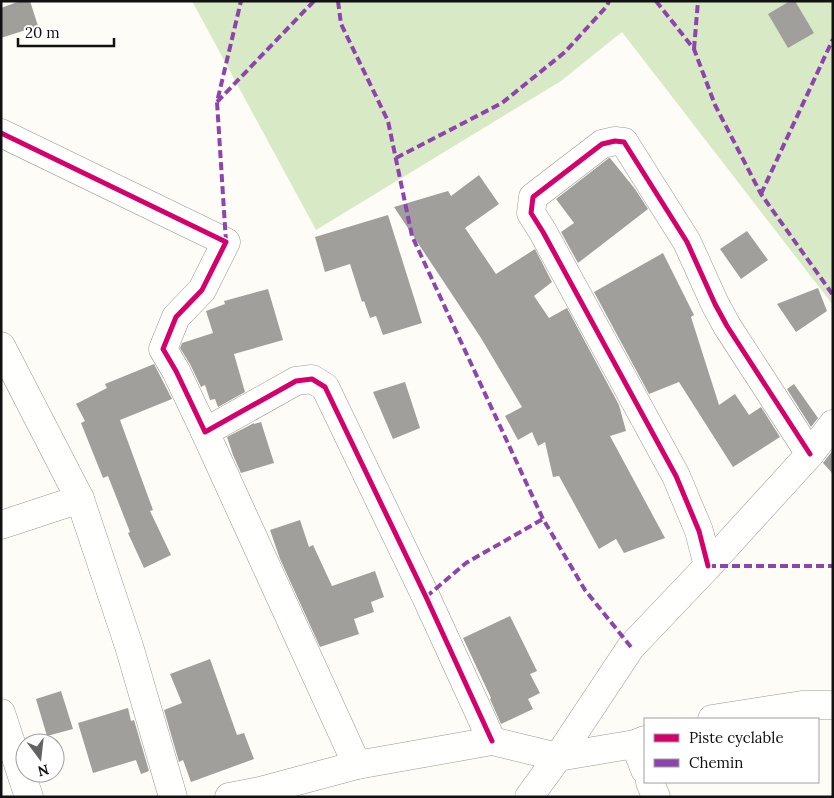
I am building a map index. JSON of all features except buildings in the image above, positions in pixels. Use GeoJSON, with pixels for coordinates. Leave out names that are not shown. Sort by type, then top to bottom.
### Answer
{"type":"FeatureCollection","features":[{"type":"Feature","properties":{"kind":"street"},"geometry":{"type":"LineString","coordinates":[[1,133],[226,242],[202,290],[176,317],[163,349],[176,371],[205,432],[357,765]]}},
{"type":"Feature","properties":{"kind":"street"},"geometry":{"type":"LineString","coordinates":[[708,566],[699,531],[676,476],[531,213],[533,197],[602,144],[615,141],[624,142],[687,242],[727,326],[810,454]]}},
{"type":"Feature","properties":{"kind":"street"},"geometry":{"type":"LineString","coordinates":[[1,346],[80,499],[129,646],[173,797]]}},
{"type":"Feature","properties":{"kind":"street"},"geometry":{"type":"LineString","coordinates":[[205,432],[296,381],[312,379],[325,387],[492,741]]}},
{"type":"Feature","properties":{"kind":"street"},"geometry":{"type":"LineString","coordinates":[[528,797],[558,757],[631,647],[810,454],[833,424]]}},
{"type":"Feature","properties":{"kind":"street"},"geometry":{"type":"LineString","coordinates":[[1,525],[80,499]]}},
{"type":"Feature","properties":{"kind":"street"},"geometry":{"type":"LineString","coordinates":[[718,718],[802,705],[833,705]]}},
{"type":"Feature","properties":{"kind":"street"},"geometry":{"type":"LineString","coordinates":[[1,713],[28,797]]}},
{"type":"Feature","properties":{"kind":"street"},"geometry":{"type":"LineString","coordinates":[[229,797],[261,794],[357,765],[492,741],[558,757],[640,742],[644,764]]}},
{"type":"Feature","properties":{"kind":"street"},"geometry":{"type":"LineString","coordinates":[[650,783],[656,797]]}},
{"type":"Feature","properties":{"kind":"green space"},"geometry":{"type":"Polygon","coordinates":[[[192,1],[833,1],[833,305],[622,32],[561,81],[316,230],[192,1]]]}},
{"type":"Feature","properties":{"kind":"marked path"},"geometry":{"type":"LineString","coordinates":[[226,242],[217,102],[241,1]]}},
{"type":"Feature","properties":{"kind":"marked path"},"geometry":{"type":"LineString","coordinates":[[217,102],[314,1]]}},
{"type":"Feature","properties":{"kind":"marked path"},"geometry":{"type":"LineString","coordinates":[[338,1],[341,24],[388,121],[412,236],[543,519],[585,590],[631,647]]}},
{"type":"Feature","properties":{"kind":"marked path"},"geometry":{"type":"LineString","coordinates":[[396,158],[502,103],[565,52],[607,6],[609,1]]}},
{"type":"Feature","properties":{"kind":"marked path"},"geometry":{"type":"LineString","coordinates":[[656,1],[694,49],[715,105],[761,194],[833,295]]}},
{"type":"Feature","properties":{"kind":"marked path"},"geometry":{"type":"LineString","coordinates":[[694,49],[698,1]]}},
{"type":"Feature","properties":{"kind":"marked path"},"geometry":{"type":"LineString","coordinates":[[761,194],[833,39]]}},
{"type":"Feature","properties":{"kind":"marked path"},"geometry":{"type":"LineString","coordinates":[[426,597],[466,563],[543,519]]}},
{"type":"Feature","properties":{"kind":"marked path"},"geometry":{"type":"LineString","coordinates":[[708,566],[833,566]]}},
{"type":"Feature","properties":{"kind":"cycle path"},"geometry":{"type":"LineString","coordinates":[[1,133],[226,242],[202,290],[176,317],[163,349],[176,371],[205,432],[296,381],[312,379],[325,387],[426,597],[492,741]]}},
{"type":"Feature","properties":{"kind":"cycle path"},"geometry":{"type":"LineString","coordinates":[[708,566],[699,531],[676,476],[531,213],[533,197],[602,144],[615,141],[624,142],[687,242],[727,326],[810,454]]}}]}
